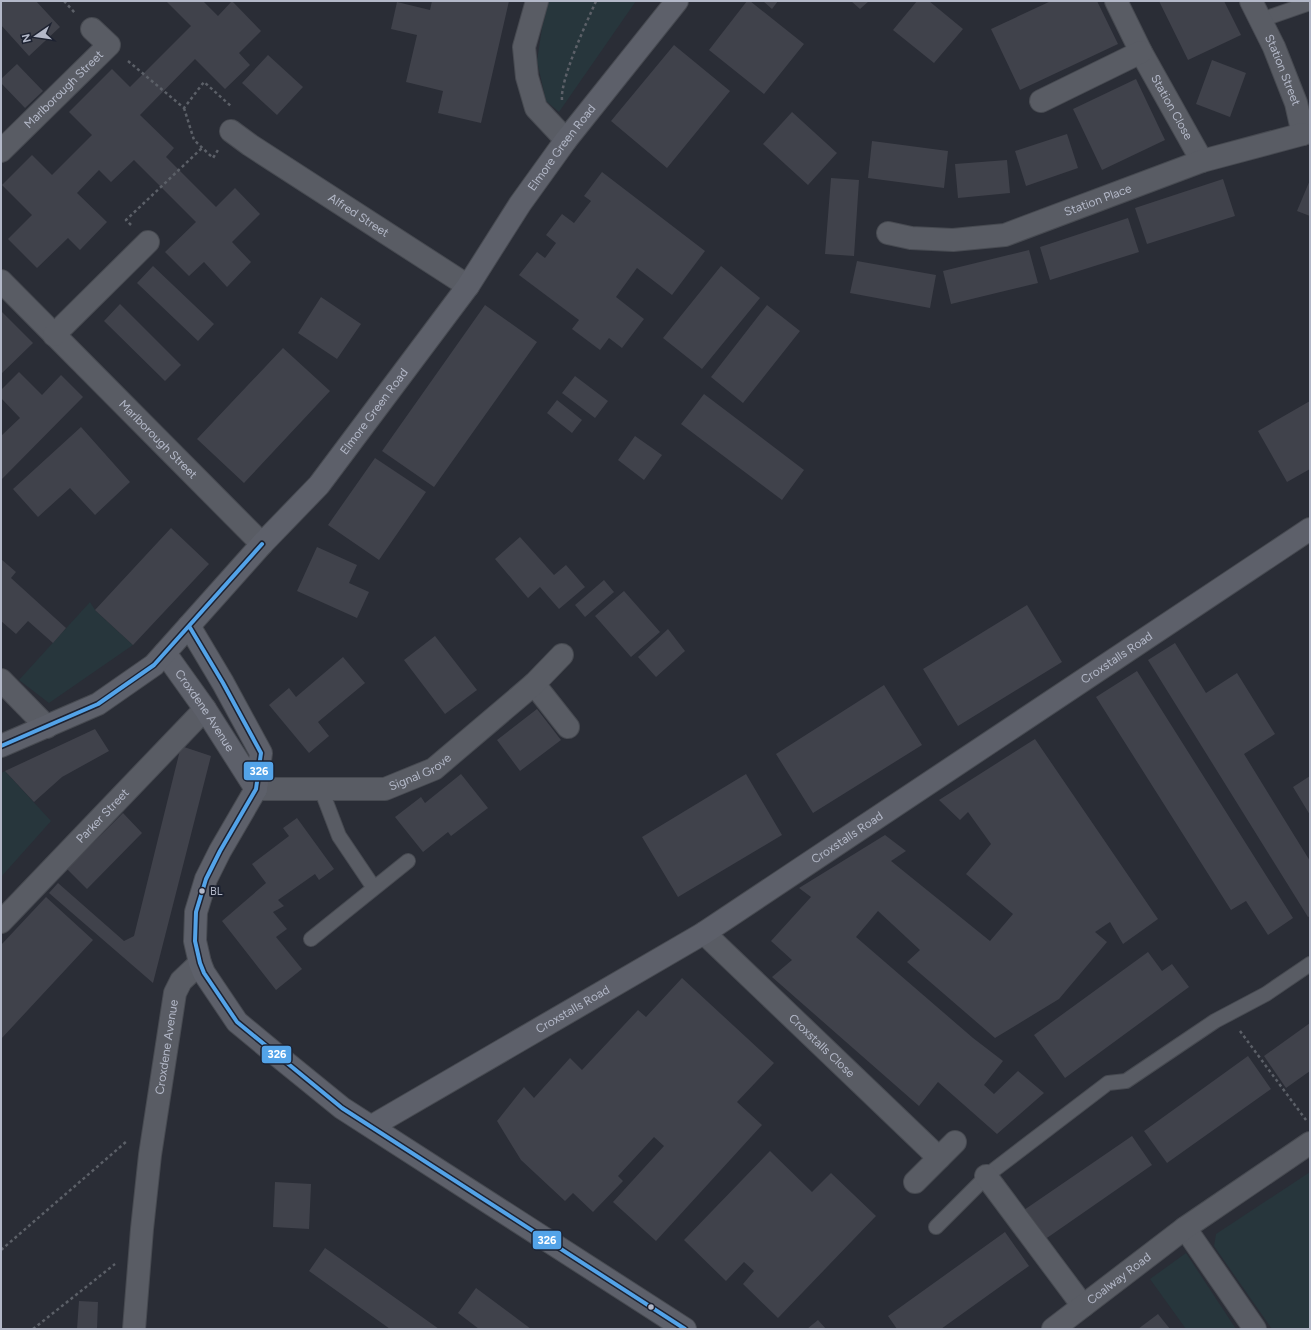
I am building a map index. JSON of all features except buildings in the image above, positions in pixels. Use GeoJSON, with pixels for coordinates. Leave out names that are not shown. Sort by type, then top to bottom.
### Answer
{"type":"FeatureCollection","features":[{"type":"Feature","properties":{"kind":"street"},"geometry":{"type":"LineString","coordinates":[[537,1],[524,47],[527,77],[536,108],[566,140]]}},
{"type":"Feature","properties":{"kind":"street","name":"Elmore Green Road"},"geometry":{"type":"LineString","coordinates":[[1,746],[98,704],[154,665],[262,544],[319,485],[468,286],[520,204],[566,140],[677,1]]}},
{"type":"Feature","properties":{"kind":"street","name":"Station Close"},"geometry":{"type":"LineString","coordinates":[[1116,1],[1141,52],[1202,161]]}},
{"type":"Feature","properties":{"kind":"street","name":"Station Street"},"geometry":{"type":"LineString","coordinates":[[1256,10],[1274,48],[1307,135]]}},
{"type":"Feature","properties":{"kind":"street","name":"Marlborough Street"},"geometry":{"type":"LineString","coordinates":[[1,151],[109,45],[92,28]]}},
{"type":"Feature","properties":{"kind":"street"},"geometry":{"type":"LineString","coordinates":[[1041,101],[1141,52]]}},
{"type":"Feature","properties":{"kind":"street","name":"Alfred Street"},"geometry":{"type":"LineString","coordinates":[[231,131],[245,152],[468,286]]}},
{"type":"Feature","properties":{"kind":"street","name":"Station Place"},"geometry":{"type":"LineString","coordinates":[[888,233],[911,238],[953,240],[1005,235],[1202,161],[1307,135]]}},
{"type":"Feature","properties":{"kind":"street"},"geometry":{"type":"LineString","coordinates":[[54,335],[148,242]]}},
{"type":"Feature","properties":{"kind":"street","name":"Marlborough Street"},"geometry":{"type":"LineString","coordinates":[[1,281],[262,544]]}},
{"type":"Feature","properties":{"kind":"street","name":"Croxstalls Road"},"geometry":{"type":"LineString","coordinates":[[372,1126],[704,934],[1310,529]]}},
{"type":"Feature","properties":{"kind":"street"},"geometry":{"type":"LineString","coordinates":[[189,626],[223,683],[261,753],[256,790],[220,851],[206,879],[196,912],[195,941],[200,963],[204,973],[237,1022],[342,1108],[685,1329]]}},
{"type":"Feature","properties":{"kind":"street","name":"Croxdene Avenue"},"geometry":{"type":"LineString","coordinates":[[165,653],[205,710],[256,790]]}},
{"type":"Feature","properties":{"kind":"street","name":"Signal Grove"},"geometry":{"type":"LineString","coordinates":[[256,790],[385,789],[434,769],[534,684],[562,655]]}},
{"type":"Feature","properties":{"kind":"street"},"geometry":{"type":"LineString","coordinates":[[1,680],[47,727]]}},
{"type":"Feature","properties":{"kind":"street"},"geometry":{"type":"LineString","coordinates":[[534,684],[568,727]]}},
{"type":"Feature","properties":{"kind":"street","name":"Parker Street"},"geometry":{"type":"LineString","coordinates":[[1,922],[205,710]]}},
{"type":"Feature","properties":{"kind":"street","name":"Croxstalls Close"},"geometry":{"type":"LineString","coordinates":[[704,934],[939,1158]]}},
{"type":"Feature","properties":{"kind":"street","name":"Croxdene Avenue"},"geometry":{"type":"LineString","coordinates":[[134,1329],[150,1155],[175,993],[181,981],[200,963]]}},
{"type":"Feature","properties":{"kind":"street"},"geometry":{"type":"LineString","coordinates":[[915,1182],[955,1142]]}},
{"type":"Feature","properties":{"kind":"street","name":"Coalway Road"},"geometry":{"type":"LineString","coordinates":[[1053,1329],[1185,1228],[1310,1143]]}},
{"type":"Feature","properties":{"kind":"street"},"geometry":{"type":"LineString","coordinates":[[986,1176],[1083,1306]]}},
{"type":"Feature","properties":{"kind":"street"},"geometry":{"type":"LineString","coordinates":[[1185,1228],[1255,1329]]}},
{"type":"Feature","properties":{"kind":"lane"},"geometry":{"type":"LineString","coordinates":[[1256,10],[1310,3]]}},
{"type":"Feature","properties":{"kind":"lane"},"geometry":{"type":"LineString","coordinates":[[321,789],[339,836],[374,888]]}},
{"type":"Feature","properties":{"kind":"lane"},"geometry":{"type":"LineString","coordinates":[[311,939],[408,861]]}},
{"type":"Feature","properties":{"kind":"lane"},"geometry":{"type":"LineString","coordinates":[[936,1227],[986,1176],[1108,1083],[1126,1081],[1215,1021],[1266,994],[1310,964]]}},
{"type":"Feature","properties":{"kind":"path"},"geometry":{"type":"LineString","coordinates":[[562,100],[562,92],[573,57],[596,1]]}},
{"type":"Feature","properties":{"kind":"path"},"geometry":{"type":"LineString","coordinates":[[109,45],[184,108],[194,140],[213,158],[231,131],[240,113],[204,82],[184,108]]}},
{"type":"Feature","properties":{"kind":"path"},"geometry":{"type":"LineString","coordinates":[[148,242],[126,220],[202,148]]}},
{"type":"Feature","properties":{"kind":"path"},"geometry":{"type":"LineString","coordinates":[[1228,1014],[1310,1126]]}},
{"type":"Feature","properties":{"kind":"path"},"geometry":{"type":"LineString","coordinates":[[1,1250],[156,1116]]}},
{"type":"Feature","properties":{"kind":"path"},"geometry":{"type":"LineString","coordinates":[[32,1329],[142,1236]]}},
{"type":"Feature","properties":{"kind":"shaded area"},"geometry":{"type":"Polygon","coordinates":[[[549,1],[636,1],[559,112],[546,101],[537,61],[542,28],[549,1]]]}},
{"type":"Feature","properties":{"kind":"shaded area"},"geometry":{"type":"Polygon","coordinates":[[[90,602],[95,610],[133,645],[49,703],[19,680],[90,602]]]}},
{"type":"Feature","properties":{"kind":"shaded area"},"geometry":{"type":"Polygon","coordinates":[[[5,771],[51,821],[1,877],[1,773],[5,771]]]}},
{"type":"Feature","properties":{"kind":"shaded area"},"geometry":{"type":"Polygon","coordinates":[[[1310,1172],[1310,1329],[1272,1329],[1214,1246],[1216,1234],[1310,1172]]]}},
{"type":"Feature","properties":{"kind":"shaded area"},"geometry":{"type":"Polygon","coordinates":[[[1186,1253],[1236,1329],[1186,1329],[1150,1279],[1186,1253]]]}},
{"type":"Feature","properties":{"kind":"transit line","name":"326"},"geometry":{"type":"LineString","coordinates":[[1,746],[98,704],[154,665],[262,544]]}},
{"type":"Feature","properties":{"kind":"transit line","name":"326"},"geometry":{"type":"LineString","coordinates":[[189,626],[223,683],[261,753],[256,789],[220,851],[206,879],[196,912],[195,941],[200,963],[204,973],[237,1022],[342,1108],[685,1329]]}},
{"type":"Feature","properties":{"kind":"place","name":"BL"},"geometry":{"type":"Point","coordinates":[202,891]}}]}
